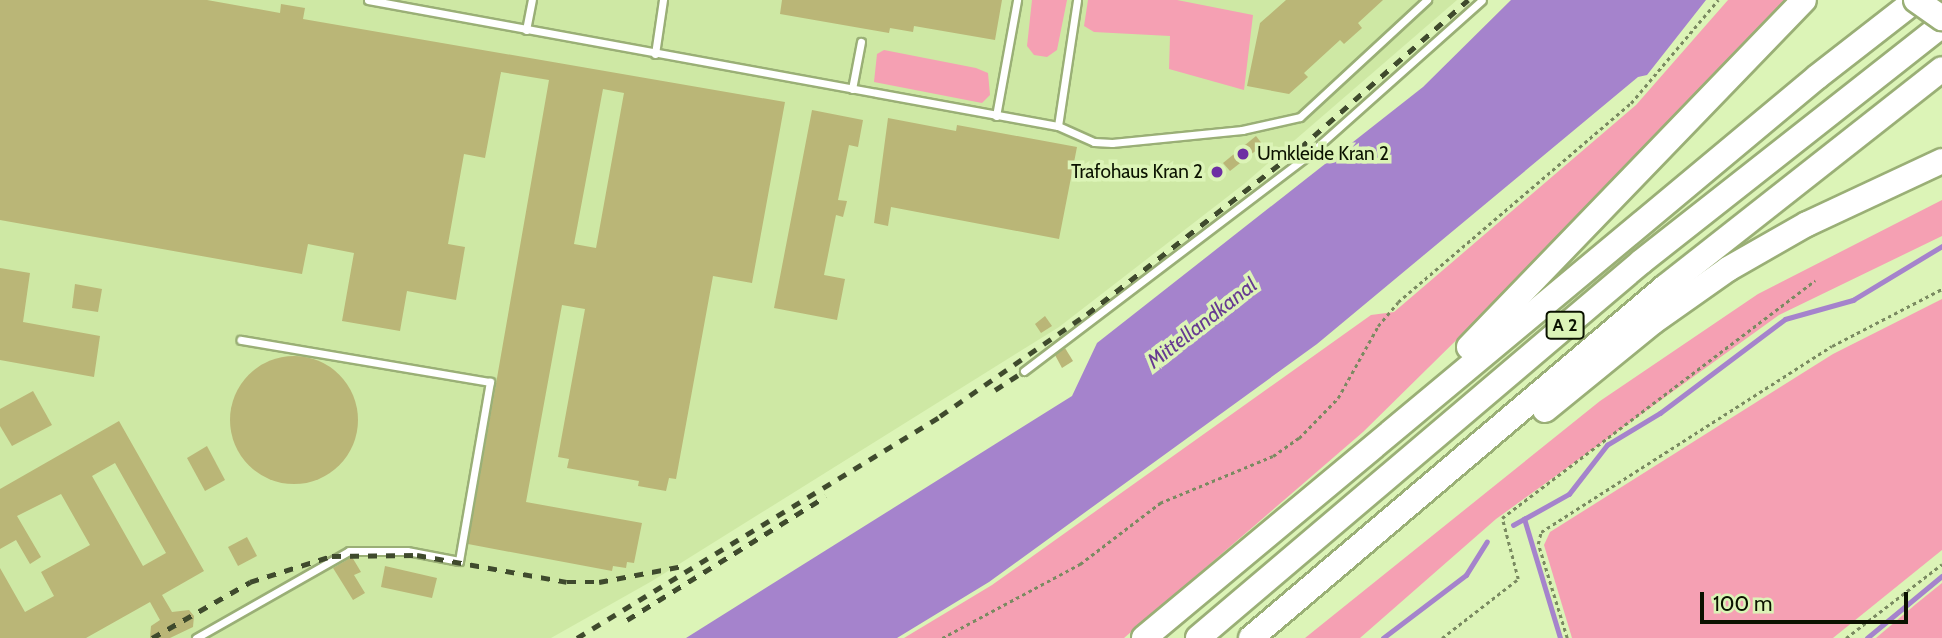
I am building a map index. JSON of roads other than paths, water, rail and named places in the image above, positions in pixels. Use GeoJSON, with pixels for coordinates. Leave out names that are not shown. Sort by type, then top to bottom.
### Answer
{"type":"FeatureCollection","features":[{"type":"Feature","properties":{"kind":"highway"},"geometry":{"type":"LineString","coordinates":[[1241,555],[1491,326],[1804,0]]}},
{"type":"Feature","properties":{"kind":"highway"},"geometry":{"type":"LineString","coordinates":[[1144,638],[1817,77],[1916,0],[1942,18]]}},
{"type":"Feature","properties":{"kind":"highway","name":"A 2"},"geometry":{"type":"LineString","coordinates":[[1198,638],[1641,262],[1942,25]]}},
{"type":"Feature","properties":{"kind":"highway","name":"A 2"},"geometry":{"type":"LineString","coordinates":[[1251,638],[1665,287],[1942,69]]}},
{"type":"Feature","properties":{"kind":"highway"},"geometry":{"type":"LineString","coordinates":[[1297,599],[1410,520],[1653,322],[1728,269],[1807,224],[1942,161]]}},
{"type":"Feature","properties":{"kind":"lane"},"geometry":{"type":"LineString","coordinates":[[368,0],[1058,127],[1094,142],[1112,143],[1242,130],[1300,117],[1427,0]]}},
{"type":"Feature","properties":{"kind":"lane"},"geometry":{"type":"LineString","coordinates":[[526,30],[532,0]]}},
{"type":"Feature","properties":{"kind":"lane"},"geometry":{"type":"LineString","coordinates":[[996,116],[1017,0]]}},
{"type":"Feature","properties":{"kind":"lane"},"geometry":{"type":"LineString","coordinates":[[1058,127],[1077,0]]}},
{"type":"Feature","properties":{"kind":"lane"},"geometry":{"type":"LineString","coordinates":[[1024,371],[1307,156],[1482,0]]}},
{"type":"Feature","properties":{"kind":"lane"},"geometry":{"type":"LineString","coordinates":[[655,54],[663,1]]}},
{"type":"Feature","properties":{"kind":"lane"},"geometry":{"type":"LineString","coordinates":[[852,89],[861,42]]}},
{"type":"Feature","properties":{"kind":"lane"},"geometry":{"type":"LineString","coordinates":[[196,638],[349,551],[396,550],[459,561],[490,382],[242,340]]}},
{"type":"Feature","properties":{"kind":"water","name":"Mittellandkanal"},"geometry":{"type":"Polygon","coordinates":[[[1511,0],[1706,0],[1647,75],[1638,77],[1317,344],[989,582],[897,638],[686,638],[1072,396],[1097,343],[1423,87],[1511,0]]]}},
{"type":"Feature","properties":{"kind":"waterway"},"geometry":{"type":"LineString","coordinates":[[1560,638],[1524,519],[1569,494],[1607,445],[1660,413],[1785,319],[1853,300],[1942,246]]}},
{"type":"Feature","properties":{"kind":"waterway"},"geometry":{"type":"LineString","coordinates":[[1513,525],[1524,519]]}},
{"type":"Feature","properties":{"kind":"waterway"},"geometry":{"type":"LineString","coordinates":[[1383,638],[1466,575],[1487,542]]}},
{"type":"Feature","properties":{"kind":"waterway"},"geometry":{"type":"LineString","coordinates":[[1867,638],[1942,576]]}},
{"type":"Feature","properties":{"kind":"railway"},"geometry":{"type":"LineString","coordinates":[[577,638],[940,416],[1087,314],[1300,148],[1468,0]]}},
{"type":"Feature","properties":{"kind":"railway"},"geometry":{"type":"LineString","coordinates":[[995,390],[1024,371]]}},
{"type":"Feature","properties":{"kind":"railway"},"geometry":{"type":"LineString","coordinates":[[627,620],[826,496]]}},
{"type":"Feature","properties":{"kind":"railway"},"geometry":{"type":"LineString","coordinates":[[152,638],[250,582],[332,556],[417,555],[567,582],[599,582],[683,566]]}},
{"type":"Feature","properties":{"kind":"place","name":"Umkleide Kran 2"},"geometry":{"type":"Point","coordinates":[1243,154]}},
{"type":"Feature","properties":{"kind":"place","name":"Trafohaus Kran 2"},"geometry":{"type":"Point","coordinates":[1217,172]}}]}
